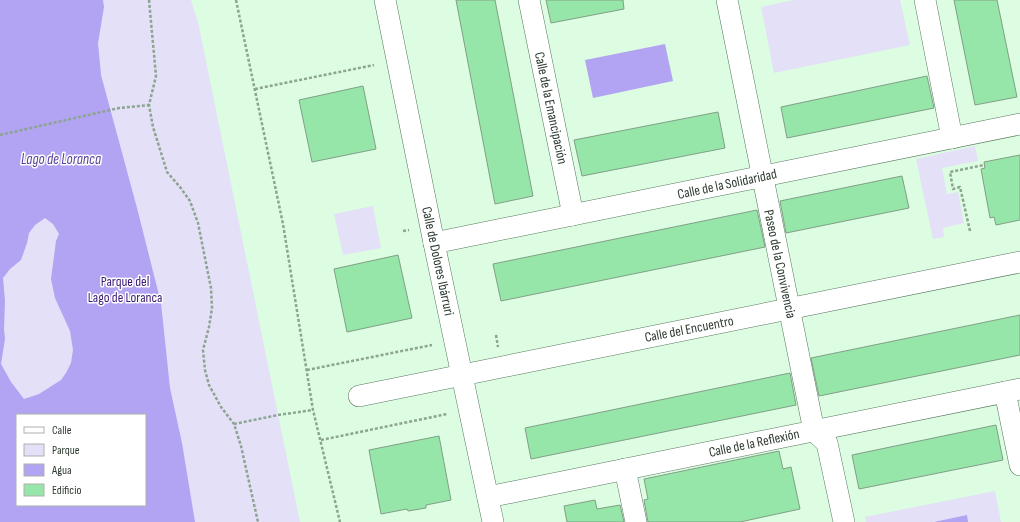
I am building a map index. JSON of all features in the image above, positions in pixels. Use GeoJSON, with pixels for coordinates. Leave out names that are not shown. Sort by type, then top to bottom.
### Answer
{"type":"FeatureCollection","features":[{"type":"Feature","properties":{"kind":"street","name":"Calle de Dolores Ibárruri"},"geometry":{"type":"LineString","coordinates":[[385,0],[434,243],[493,522]]}},
{"type":"Feature","properties":{"kind":"street","name":"Calle de la Emancipación"},"geometry":{"type":"LineString","coordinates":[[529,0],[573,215]]}},
{"type":"Feature","properties":{"kind":"street","name":"Paseo de la Convivencia"},"geometry":{"type":"LineString","coordinates":[[727,0],[814,430]]}},
{"type":"Feature","properties":{"kind":"street"},"geometry":{"type":"LineString","coordinates":[[925,0],[952,138]]}},
{"type":"Feature","properties":{"kind":"street","name":"Calle de la Solidaridad"},"geometry":{"type":"LineString","coordinates":[[434,243],[1020,124]]}},
{"type":"Feature","properties":{"kind":"street","name":"Calle del Encuentro"},"geometry":{"type":"LineString","coordinates":[[359,396],[1020,262]]}},
{"type":"Feature","properties":{"kind":"street"},"geometry":{"type":"LineString","coordinates":[[1012,390],[1020,465]]}},
{"type":"Feature","properties":{"kind":"street","name":"Calle de la Reflexión"},"geometry":{"type":"LineString","coordinates":[[488,497],[1012,390]]}},
{"type":"Feature","properties":{"kind":"street"},"geometry":{"type":"LineString","coordinates":[[814,430],[827,443],[844,522]]}},
{"type":"Feature","properties":{"kind":"street"},"geometry":{"type":"LineString","coordinates":[[626,469],[636,522]]}},
{"type":"Feature","properties":{"kind":"path"},"geometry":{"type":"LineString","coordinates":[[149,0],[156,76],[148,105],[167,172],[190,201],[198,224],[212,288],[212,308],[203,350],[205,370],[209,385],[221,407],[234,424],[241,446],[258,522]]}},
{"type":"Feature","properties":{"kind":"path"},"geometry":{"type":"LineString","coordinates":[[236,0],[283,224],[313,410],[340,522]]}},
{"type":"Feature","properties":{"kind":"path"},"geometry":{"type":"LineString","coordinates":[[255,89],[374,65]]}},
{"type":"Feature","properties":{"kind":"path"},"geometry":{"type":"LineString","coordinates":[[0,136],[118,108],[148,105]]}},
{"type":"Feature","properties":{"kind":"path"},"geometry":{"type":"LineString","coordinates":[[970,231],[960,187],[953,189],[950,172],[984,165]]}},
{"type":"Feature","properties":{"kind":"path"},"geometry":{"type":"LineString","coordinates":[[403,231],[408,230]]}},
{"type":"Feature","properties":{"kind":"path"},"geometry":{"type":"LineString","coordinates":[[307,370],[432,345]]}},
{"type":"Feature","properties":{"kind":"path"},"geometry":{"type":"LineString","coordinates":[[234,424],[313,410]]}},
{"type":"Feature","properties":{"kind":"path"},"geometry":{"type":"LineString","coordinates":[[320,440],[447,414]]}},
{"type":"Feature","properties":{"kind":"green space","name":"Parque del Lago de Loranca"},"geometry":{"type":"Polygon","coordinates":[[[0,0],[191,0],[198,22],[300,522],[0,522],[0,0]]]}},
{"type":"Feature","properties":{"kind":"green space"},"geometry":{"type":"Polygon","coordinates":[[[794,0],[900,0],[910,45],[774,73],[761,7],[794,0]]]}},
{"type":"Feature","properties":{"kind":"green space"},"geometry":{"type":"Polygon","coordinates":[[[975,146],[978,161],[942,168],[947,194],[958,192],[964,223],[943,228],[944,237],[933,239],[916,159],[975,146]]]}},
{"type":"Feature","properties":{"kind":"green space"},"geometry":{"type":"Polygon","coordinates":[[[373,206],[381,248],[343,255],[334,214],[373,206]]]}},
{"type":"Feature","properties":{"kind":"green space"},"geometry":{"type":"Polygon","coordinates":[[[995,491],[1001,522],[866,522],[865,517],[995,491]]]}},
{"type":"Feature","properties":{"kind":"water","name":"Lago de Loranca"},"geometry":{"type":"Polygon","coordinates":[[[0,0],[103,0],[104,7],[98,43],[101,75],[161,303],[170,388],[182,443],[195,522],[0,522],[0,0]],[[45,218],[35,225],[29,233],[21,260],[10,269],[3,278],[5,301],[5,339],[1,364],[11,382],[24,399],[39,394],[61,380],[71,363],[73,350],[70,331],[55,298],[51,279],[56,241],[59,234],[53,224],[45,218]]]}},
{"type":"Feature","properties":{"kind":"water"},"geometry":{"type":"Polygon","coordinates":[[[665,44],[673,81],[593,98],[585,60],[665,44]]]}},
{"type":"Feature","properties":{"kind":"water"},"geometry":{"type":"Polygon","coordinates":[[[967,515],[968,522],[934,522],[967,515]]]}},
{"type":"Feature","properties":{"kind":"building"},"geometry":{"type":"Polygon","coordinates":[[[456,0],[495,0],[533,196],[495,204],[456,0]]]}},
{"type":"Feature","properties":{"kind":"building"},"geometry":{"type":"Polygon","coordinates":[[[546,0],[623,0],[624,9],[551,23],[546,0]]]}},
{"type":"Feature","properties":{"kind":"building"},"geometry":{"type":"Polygon","coordinates":[[[954,0],[997,0],[1017,97],[975,105],[954,0]]]}},
{"type":"Feature","properties":{"kind":"building"},"geometry":{"type":"Polygon","coordinates":[[[927,76],[934,108],[787,138],[781,107],[927,76]]]}},
{"type":"Feature","properties":{"kind":"building"},"geometry":{"type":"Polygon","coordinates":[[[363,86],[376,149],[312,162],[299,100],[363,86]]]}},
{"type":"Feature","properties":{"kind":"building"},"geometry":{"type":"Polygon","coordinates":[[[718,112],[725,148],[582,176],[574,140],[718,112]]]}},
{"type":"Feature","properties":{"kind":"building"},"geometry":{"type":"Polygon","coordinates":[[[1020,155],[1020,220],[996,225],[994,217],[990,218],[981,169],[985,168],[984,162],[1020,155]]]}},
{"type":"Feature","properties":{"kind":"building"},"geometry":{"type":"Polygon","coordinates":[[[902,176],[909,208],[786,233],[780,201],[902,176]]]}},
{"type":"Feature","properties":{"kind":"building"},"geometry":{"type":"Polygon","coordinates":[[[757,210],[765,247],[501,301],[493,264],[757,210]]]}},
{"type":"Feature","properties":{"kind":"building"},"geometry":{"type":"Polygon","coordinates":[[[398,255],[412,318],[347,332],[334,269],[398,255]]]}},
{"type":"Feature","properties":{"kind":"building"},"geometry":{"type":"Polygon","coordinates":[[[1020,315],[1020,355],[819,396],[811,358],[1020,315]]]}},
{"type":"Feature","properties":{"kind":"building"},"geometry":{"type":"Polygon","coordinates":[[[790,373],[796,405],[531,459],[525,428],[790,373]]]}},
{"type":"Feature","properties":{"kind":"building"},"geometry":{"type":"Polygon","coordinates":[[[996,425],[1003,460],[859,489],[852,455],[996,425]]]}},
{"type":"Feature","properties":{"kind":"building"},"geometry":{"type":"Polygon","coordinates":[[[439,436],[451,500],[426,505],[426,508],[408,511],[407,509],[381,514],[369,450],[439,436]]]}},
{"type":"Feature","properties":{"kind":"building"},"geometry":{"type":"Polygon","coordinates":[[[779,451],[783,469],[791,467],[800,509],[740,522],[648,522],[644,500],[648,499],[644,479],[779,451]]]}},
{"type":"Feature","properties":{"kind":"building"},"geometry":{"type":"Polygon","coordinates":[[[595,500],[597,509],[620,505],[624,522],[567,522],[564,506],[595,500]]]}}]}
